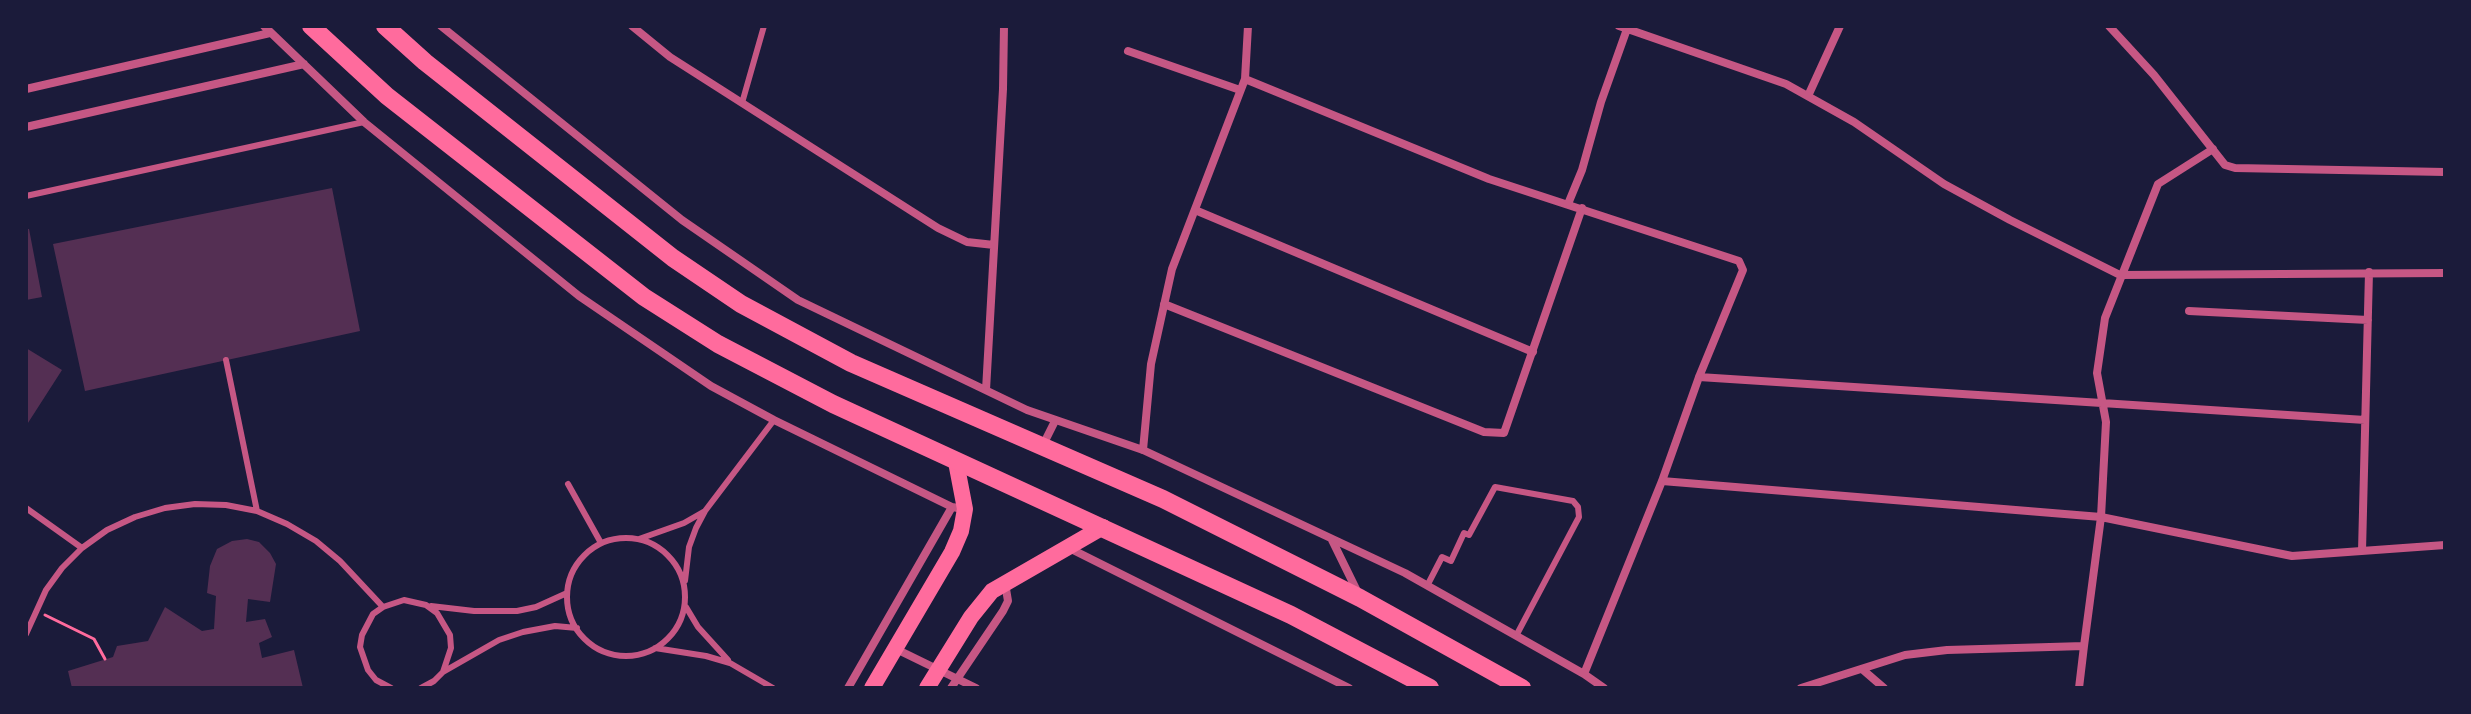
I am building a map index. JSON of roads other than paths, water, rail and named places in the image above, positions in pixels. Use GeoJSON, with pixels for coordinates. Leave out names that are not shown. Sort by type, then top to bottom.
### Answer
{"type":"FeatureCollection","features":[{"type":"Feature","properties":{"kind":"main road"},"geometry":{"type":"LineString","coordinates":[[311,26],[387,96],[644,297],[718,344],[833,404],[1291,615],[1430,688]]}},
{"type":"Feature","properties":{"kind":"main road"},"geometry":{"type":"LineString","coordinates":[[385,26],[425,62],[673,258],[741,304],[851,363],[1163,499],[1360,598],[1522,688]]}},
{"type":"Feature","properties":{"kind":"main road"},"geometry":{"type":"LineString","coordinates":[[872,688],[952,552],[961,531],[956,462]]}},
{"type":"Feature","properties":{"kind":"main road"},"geometry":{"type":"LineString","coordinates":[[927,688],[983,599],[1005,582],[1103,527]]}},
{"type":"Feature","properties":{"kind":"street"},"geometry":{"type":"LineString","coordinates":[[441,26],[682,220],[798,300],[986,390],[1055,421],[1143,450],[1332,540],[1427,586],[1604,688]]}},
{"type":"Feature","properties":{"kind":"street"},"geometry":{"type":"LineString","coordinates":[[632,26],[670,57],[938,228],[967,242],[994,245]]}},
{"type":"Feature","properties":{"kind":"street"},"geometry":{"type":"LineString","coordinates":[[986,390],[1004,26]]}},
{"type":"Feature","properties":{"kind":"street"},"geometry":{"type":"LineString","coordinates":[[1143,450],[1151,364],[1172,269],[1245,79],[1248,26]]}},
{"type":"Feature","properties":{"kind":"street"},"geometry":{"type":"LineString","coordinates":[[1808,96],[1840,26]]}},
{"type":"Feature","properties":{"kind":"street"},"geometry":{"type":"LineString","coordinates":[[2109,26],[2154,75],[2225,165],[2235,168],[2445,172]]}},
{"type":"Feature","properties":{"kind":"street"},"geometry":{"type":"LineString","coordinates":[[1568,204],[1582,170],[1623,28],[1786,84],[1854,122],[1944,184],[2120,275],[2445,273]]}},
{"type":"Feature","properties":{"kind":"street"},"geometry":{"type":"LineString","coordinates":[[26,89],[267,30],[364,122],[579,296],[711,386],[774,420],[958,508],[848,688]]}},
{"type":"Feature","properties":{"kind":"street"},"geometry":{"type":"LineString","coordinates":[[1128,51],[1240,90]]}},
{"type":"Feature","properties":{"kind":"street"},"geometry":{"type":"LineString","coordinates":[[26,127],[304,64]]}},
{"type":"Feature","properties":{"kind":"street"},"geometry":{"type":"LineString","coordinates":[[1245,79],[1489,179],[1739,261],[1743,265],[1662,481],[1584,674]]}},
{"type":"Feature","properties":{"kind":"street"},"geometry":{"type":"LineString","coordinates":[[2079,688],[2101,517],[2106,422],[2097,373],[2105,318],[2158,184],[2213,149]]}},
{"type":"Feature","properties":{"kind":"street"},"geometry":{"type":"LineString","coordinates":[[1164,304],[1484,432],[1504,433],[1582,208]]}},
{"type":"Feature","properties":{"kind":"street"},"geometry":{"type":"LineString","coordinates":[[1195,210],[1533,352]]}},
{"type":"Feature","properties":{"kind":"street"},"geometry":{"type":"LineString","coordinates":[[2362,551],[2369,272]]}},
{"type":"Feature","properties":{"kind":"street"},"geometry":{"type":"LineString","coordinates":[[2189,311],[2368,320]]}},
{"type":"Feature","properties":{"kind":"street"},"geometry":{"type":"LineString","coordinates":[[1699,377],[2365,420]]}},
{"type":"Feature","properties":{"kind":"street"},"geometry":{"type":"LineString","coordinates":[[1043,445],[1055,421]]}},
{"type":"Feature","properties":{"kind":"street"},"geometry":{"type":"LineString","coordinates":[[1662,481],[2101,517],[2292,556],[2445,545]]}},
{"type":"Feature","properties":{"kind":"street"},"geometry":{"type":"LineString","coordinates":[[1332,540],[1360,598]]}},
{"type":"Feature","properties":{"kind":"street"},"geometry":{"type":"LineString","coordinates":[[1067,547],[1349,688]]}},
{"type":"Feature","properties":{"kind":"street"},"geometry":{"type":"LineString","coordinates":[[951,688],[1003,611],[1008,601],[1005,582]]}},
{"type":"Feature","properties":{"kind":"street"},"geometry":{"type":"LineString","coordinates":[[1801,688],[1905,655],[1947,650],[2084,646]]}},
{"type":"Feature","properties":{"kind":"street"},"geometry":{"type":"LineString","coordinates":[[895,648],[976,688]]}},
{"type":"Feature","properties":{"kind":"street"},"geometry":{"type":"LineString","coordinates":[[1862,669],[1884,688]]}},
{"type":"Feature","properties":{"kind":"lane"},"geometry":{"type":"LineString","coordinates":[[742,103],[764,26]]}},
{"type":"Feature","properties":{"kind":"lane"},"geometry":{"type":"LineString","coordinates":[[26,196],[364,122]]}},
{"type":"Feature","properties":{"kind":"lane"},"geometry":{"type":"LineString","coordinates":[[226,360],[257,511]]}},
{"type":"Feature","properties":{"kind":"lane"},"geometry":{"type":"LineString","coordinates":[[730,663],[698,627],[685,606],[684,585],[689,547],[705,511],[774,420]]}},
{"type":"Feature","properties":{"kind":"lane"},"geometry":{"type":"LineString","coordinates":[[568,484],[601,543]]}},
{"type":"Feature","properties":{"kind":"lane"},"geometry":{"type":"LineString","coordinates":[[1427,586],[1442,557],[1451,561],[1464,533],[1469,535],[1495,487],[1573,501],[1578,507],[1579,517],[1516,636]]}},
{"type":"Feature","properties":{"kind":"lane"},"geometry":{"type":"LineString","coordinates":[[26,634],[35,610],[62,568],[82,548],[107,530],[135,517],[165,508],[195,504],[226,505],[257,511],[287,524],[316,541],[340,561],[383,607]]}},
{"type":"Feature","properties":{"kind":"lane"},"geometry":{"type":"LineString","coordinates":[[26,508],[82,548]]}},
{"type":"Feature","properties":{"kind":"lane"},"geometry":{"type":"LineString","coordinates":[[685,606],[671,634],[655,648],[633,655],[611,653],[592,644],[577,628],[571,617],[567,593],[581,558],[601,543],[613,539],[638,539],[661,532],[705,511]]}},
{"type":"Feature","properties":{"kind":"lane"},"geometry":{"type":"LineString","coordinates":[[638,539],[661,549],[670,558],[684,585]]}},
{"type":"Feature","properties":{"kind":"lane"},"geometry":{"type":"LineString","coordinates":[[391,688],[376,680],[368,670],[360,647],[366,624],[383,607],[404,600],[474,611],[517,611],[536,607],[567,593]]}},
{"type":"Feature","properties":{"kind":"lane"},"geometry":{"type":"LineString","coordinates":[[426,605],[437,613],[450,635],[451,648],[443,672]]}},
{"type":"Feature","properties":{"kind":"lane"},"geometry":{"type":"LineString","coordinates":[[421,688],[499,640],[555,626],[577,628]]}},
{"type":"Feature","properties":{"kind":"lane"},"geometry":{"type":"LineString","coordinates":[[655,648],[730,663],[773,688]]}}]}
